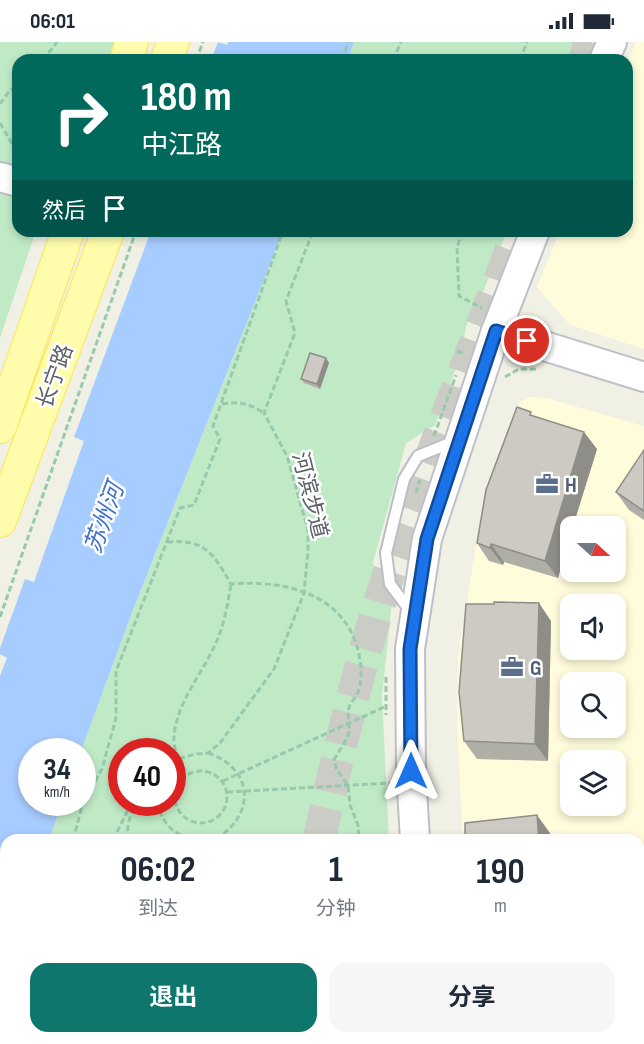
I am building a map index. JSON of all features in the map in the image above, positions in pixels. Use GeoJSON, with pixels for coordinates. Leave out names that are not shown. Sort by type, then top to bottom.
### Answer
{"type":"FeatureCollection","features":[{"type":"Feature","properties":{"kind":"main road","name":"长宁路"},"geometry":{"type":"LineString","coordinates":[[0,427],[66,237]]}},
{"type":"Feature","properties":{"kind":"main road","name":"长宁路"},"geometry":{"type":"LineString","coordinates":[[0,521],[106,237]]}},
{"type":"Feature","properties":{"kind":"street"},"geometry":{"type":"LineString","coordinates":[[415,834],[411,771],[410,649],[427,539],[498,324],[534,237]]}},
{"type":"Feature","properties":{"kind":"street"},"geometry":{"type":"LineString","coordinates":[[498,324],[644,377]]}},
{"type":"Feature","properties":{"kind":"lane"},"geometry":{"type":"LineString","coordinates":[[415,617],[390,584],[386,553],[398,501],[404,479],[418,456],[458,440]]}},
{"type":"Feature","properties":{"kind":"path"},"geometry":{"type":"LineString","coordinates":[[48,54],[57,42]]}},
{"type":"Feature","properties":{"kind":"path"},"geometry":{"type":"LineString","coordinates":[[0,104],[12,89]]}},
{"type":"Feature","properties":{"kind":"path"},"geometry":{"type":"LineString","coordinates":[[0,123],[12,144]]}},
{"type":"Feature","properties":{"kind":"path"},"geometry":{"type":"LineString","coordinates":[[0,617],[134,237]]}},
{"type":"Feature","properties":{"kind":"path"},"geometry":{"type":"LineString","coordinates":[[75,834],[83,803],[102,769],[116,718],[116,671],[180,508],[194,505],[220,439],[213,426],[280,237]]}},
{"type":"Feature","properties":{"kind":"path"},"geometry":{"type":"LineString","coordinates":[[222,404],[235,401],[255,406],[264,413],[295,333],[286,301],[311,237]]}},
{"type":"Feature","properties":{"kind":"path"},"geometry":{"type":"LineString","coordinates":[[460,237],[457,248],[459,296],[498,324]]}},
{"type":"Feature","properties":{"kind":"path"},"geometry":{"type":"LineString","coordinates":[[501,382],[506,375],[519,369],[535,368],[544,371]]}},
{"type":"Feature","properties":{"kind":"path","name":"河滨步道"},"geometry":{"type":"LineString","coordinates":[[208,753],[220,742],[274,669],[304,593],[308,530],[287,456],[264,413]]}},
{"type":"Feature","properties":{"kind":"path"},"geometry":{"type":"LineString","coordinates":[[167,542],[185,540],[197,543],[212,555],[231,584],[219,638],[188,694],[177,720],[173,738]]}},
{"type":"Feature","properties":{"kind":"path"},"geometry":{"type":"LineString","coordinates":[[231,584],[264,583],[304,593],[324,602],[336,611],[351,628],[361,670],[359,691],[349,708],[346,740],[334,760],[336,768],[348,786],[350,805],[358,825],[359,834]]}},
{"type":"Feature","properties":{"kind":"path"},"geometry":{"type":"LineString","coordinates":[[223,781],[386,706]]}},
{"type":"Feature","properties":{"kind":"path"},"geometry":{"type":"LineString","coordinates":[[186,757],[208,753],[221,758],[237,773],[244,792],[244,805],[239,819],[224,834]]}},
{"type":"Feature","properties":{"kind":"path"},"geometry":{"type":"LineString","coordinates":[[202,770],[214,773],[223,781],[227,792],[227,804],[221,814],[211,822],[199,823],[188,820],[179,812],[175,801],[175,789],[181,778],[190,772],[202,770]]}},
{"type":"Feature","properties":{"kind":"path"},"geometry":{"type":"LineString","coordinates":[[227,792],[391,783]]}},
{"type":"Feature","properties":{"kind":"path"},"geometry":{"type":"LineString","coordinates":[[116,834],[125,816]]}},
{"type":"Feature","properties":{"kind":"path"},"geometry":{"type":"LineString","coordinates":[[127,834],[130,816]]}},
{"type":"Feature","properties":{"kind":"path"},"geometry":{"type":"LineString","coordinates":[[161,816],[172,830],[180,834]]}},
{"type":"Feature","properties":{"kind":"shaded area"},"geometry":{"type":"Polygon","coordinates":[[[636,42],[644,42],[644,349],[570,325],[537,287],[558,237],[633,237],[633,54],[631,54],[636,42]]]}},
{"type":"Feature","properties":{"kind":"shaded area"},"geometry":{"type":"Polygon","coordinates":[[[530,397],[546,398],[644,426],[644,834],[463,834],[457,726],[458,656],[476,546],[508,431],[520,402],[530,397]]]}},
{"type":"Feature","properties":{"kind":"green space"},"geometry":{"type":"Polygon","coordinates":[[[0,42],[114,42],[110,54],[12,54],[12,237],[34,237],[0,338],[0,42]]]}},
{"type":"Feature","properties":{"kind":"green space"},"geometry":{"type":"Polygon","coordinates":[[[354,42],[582,42],[577,54],[350,54],[354,42]]]}},
{"type":"Feature","properties":{"kind":"green space"},"geometry":{"type":"Polygon","coordinates":[[[281,237],[505,237],[476,310],[468,322],[464,346],[435,425],[406,443],[373,563],[392,601],[382,696],[389,834],[51,834],[57,816],[96,816],[96,738],[86,738],[133,610],[281,237]]]}},
{"type":"Feature","properties":{"kind":"water"},"geometry":{"type":"Polygon","coordinates":[[[218,42],[227,45],[228,42],[354,42],[350,54],[213,54],[218,42]]]}},
{"type":"Feature","properties":{"kind":"water","name":"苏州河"},"geometry":{"type":"Polygon","coordinates":[[[149,237],[281,237],[133,610],[86,738],[18,738],[18,816],[57,816],[51,834],[0,834],[0,676],[7,658],[0,654],[0,648],[25,579],[34,582],[84,441],[74,437],[149,237]]]}},
{"type":"Feature","properties":{"kind":"building"},"geometry":{"type":"Polygon","coordinates":[[[310,353],[326,358],[317,384],[301,379],[310,353]]]}},
{"type":"Feature","properties":{"kind":"building","name":"H"},"geometry":{"type":"Polygon","coordinates":[[[517,407],[531,412],[530,415],[584,432],[545,561],[491,544],[490,548],[477,543],[486,490],[517,407]]]}},
{"type":"Feature","properties":{"kind":"building"},"geometry":{"type":"Polygon","coordinates":[[[644,450],[644,511],[616,492],[644,450]]]}},
{"type":"Feature","properties":{"kind":"building","name":"G"},"geometry":{"type":"Polygon","coordinates":[[[494,602],[539,603],[535,744],[464,741],[459,692],[466,604],[494,604],[494,602]]]}},
{"type":"Feature","properties":{"kind":"building"},"geometry":{"type":"Polygon","coordinates":[[[537,815],[539,834],[465,834],[465,823],[537,815]]]}},
{"type":"Feature","properties":{"kind":"tunnel"},"geometry":{"type":"LineString","coordinates":[[587,54],[590,42]]}},
{"type":"Feature","properties":{"kind":"tunnel"},"geometry":{"type":"LineString","coordinates":[[320,834],[353,696],[377,611],[427,468],[516,237]]}},
{"type":"Feature","properties":{"kind":"place","name":"H"},"geometry":{"type":"Point","coordinates":[547,484]}},
{"type":"Feature","properties":{"kind":"place","name":"G"},"geometry":{"type":"Point","coordinates":[512,667]}},
{"type":"Feature","properties":{"kind":"route"},"geometry":{"type":"LineString","coordinates":[[411,771],[410,649],[427,539],[496,331],[527,341]]}}]}
